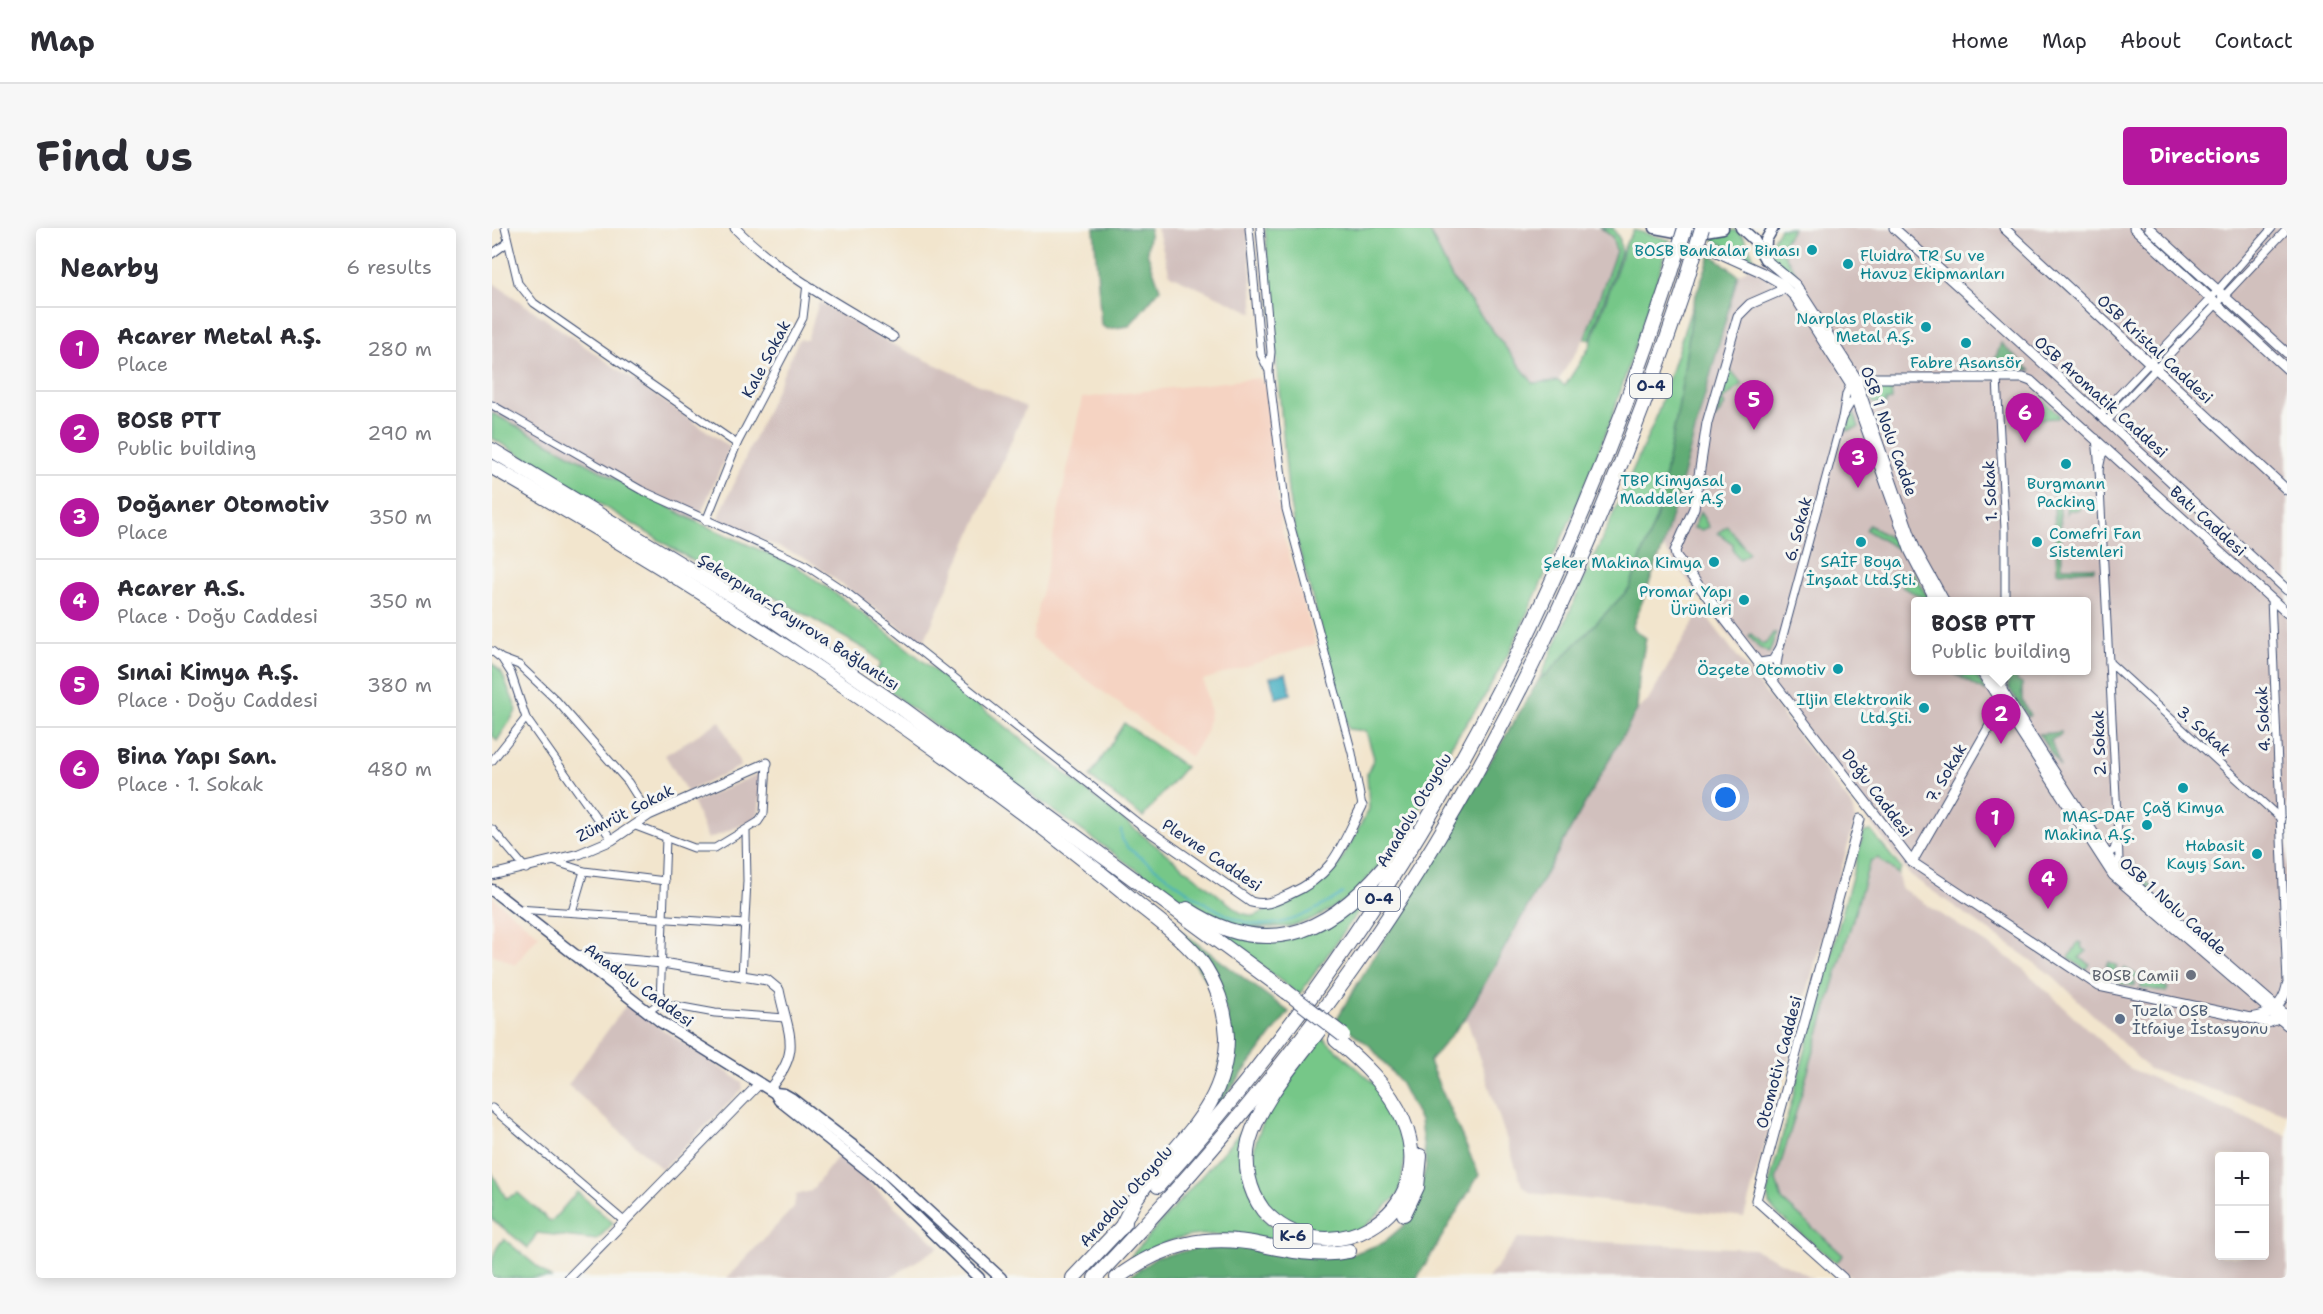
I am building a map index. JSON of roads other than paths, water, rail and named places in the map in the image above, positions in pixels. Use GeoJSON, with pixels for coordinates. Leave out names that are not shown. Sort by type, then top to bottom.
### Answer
{"type":"FeatureCollection","features":[{"type":"Feature","properties":{"kind":"highway","name":"Anadolu Otoyolu"},"geometry":{"type":"LineString","coordinates":[[1095,1278],[1164,1204],[1245,1110],[1353,969],[1455,807],[1525,681],[1616,479],[1683,292],[1702,228]]}},
{"type":"Feature","properties":{"kind":"highway","name":"Anadolu Otoyolu"},"geometry":{"type":"LineString","coordinates":[[1073,1278],[1121,1228],[1239,1093],[1293,1023],[1392,879],[1454,777],[1502,690],[1558,575],[1620,423],[1666,289],[1678,230]]}},
{"type":"Feature","properties":{"kind":"highway","name":"Şekerpınar-Çayırova Bağlantısı"},"geometry":{"type":"LineString","coordinates":[[496,452],[773,620],[903,709],[1078,836]]}},
{"type":"Feature","properties":{"kind":"highway","name":"Şekerpınar-Çayırova Bağlantısı"},"geometry":{"type":"LineString","coordinates":[[492,469],[606,533],[775,641],[954,761],[1011,804]]}},
{"type":"Feature","properties":{"kind":"highway"},"geometry":{"type":"LineString","coordinates":[[1078,836],[1213,925],[1244,934],[1279,935],[1314,926],[1329,919],[1356,899],[1401,847],[1454,777]]}},
{"type":"Feature","properties":{"kind":"highway"},"geometry":{"type":"LineString","coordinates":[[1011,804],[1103,874],[1173,932],[1207,971],[1222,1003],[1227,1036],[1224,1062],[1216,1091],[1196,1125],[1138,1196],[1121,1228]]}},
{"type":"Feature","properties":{"kind":"highway","name":"K-6"},"geometry":{"type":"LineString","coordinates":[[1011,804],[1284,996]]}},
{"type":"Feature","properties":{"kind":"highway","name":"K-6"},"geometry":{"type":"LineString","coordinates":[[1078,836],[1106,860],[1378,1066],[1398,1092],[1413,1119],[1420,1149],[1420,1174],[1413,1199],[1399,1221],[1369,1244],[1325,1254],[1234,1240],[1196,1240],[1158,1252],[1117,1278]]}},
{"type":"Feature","properties":{"kind":"highway","name":"K-6"},"geometry":{"type":"LineString","coordinates":[[1340,1038],[1370,1071],[1398,1108],[1408,1137],[1411,1168],[1404,1197],[1382,1225],[1352,1241],[1322,1244],[1289,1234],[1268,1216],[1254,1195],[1249,1179],[1247,1151],[1259,1116],[1323,1024],[1353,969]]}},
{"type":"Feature","properties":{"kind":"main road"},"geometry":{"type":"LineString","coordinates":[[1655,228],[1678,230],[1724,228]]}},
{"type":"Feature","properties":{"kind":"main road","name":"OSB 1 Nolu Cadde"},"geometry":{"type":"LineString","coordinates":[[1741,228],[1754,240],[1766,259]]}},
{"type":"Feature","properties":{"kind":"main road"},"geometry":{"type":"LineString","coordinates":[[1766,259],[1766,240],[1773,228]]}},
{"type":"Feature","properties":{"kind":"main road","name":"Anadolu Caddesi"},"geometry":{"type":"LineString","coordinates":[[492,890],[647,1012],[768,1089],[826,1135],[871,1173],[979,1278]]}},
{"type":"Feature","properties":{"kind":"main road","name":"Anadolu Caddesi"},"geometry":{"type":"LineString","coordinates":[[768,1089],[791,1098],[878,1165],[1001,1278]]}},
{"type":"Feature","properties":{"kind":"street"},"geometry":{"type":"LineString","coordinates":[[505,228],[518,283],[534,303],[737,444]]}},
{"type":"Feature","properties":{"kind":"street"},"geometry":{"type":"LineString","coordinates":[[735,228],[748,241],[807,284],[893,337]]}},
{"type":"Feature","properties":{"kind":"street"},"geometry":{"type":"LineString","coordinates":[[1250,228],[1261,355],[1269,372]]}},
{"type":"Feature","properties":{"kind":"street"},"geometry":{"type":"LineString","coordinates":[[1260,228],[1270,352],[1269,372],[1286,508],[1352,753],[1362,806]]}},
{"type":"Feature","properties":{"kind":"street","name":"OSB Aromatik Caddesi"},"geometry":{"type":"LineString","coordinates":[[1894,228],[2104,418],[2287,590]]}},
{"type":"Feature","properties":{"kind":"street","name":"OSB Kristal Caddesi"},"geometry":{"type":"LineString","coordinates":[[2004,228],[2287,490]]}},
{"type":"Feature","properties":{"kind":"street"},"geometry":{"type":"LineString","coordinates":[[2134,228],[2287,369]]}},
{"type":"Feature","properties":{"kind":"street"},"geometry":{"type":"LineString","coordinates":[[2149,228],[2287,353]]}},
{"type":"Feature","properties":{"kind":"street"},"geometry":{"type":"LineString","coordinates":[[2215,301],[2218,290],[2272,228]]}},
{"type":"Feature","properties":{"kind":"street"},"geometry":{"type":"LineString","coordinates":[[2104,418],[2215,301],[2226,297],[2287,229]]}},
{"type":"Feature","properties":{"kind":"street","name":"OSB 1 Nolu Cadde"},"geometry":{"type":"LineString","coordinates":[[1678,230],[1796,291]]}},
{"type":"Feature","properties":{"kind":"street"},"geometry":{"type":"LineString","coordinates":[[492,254],[507,243]]}},
{"type":"Feature","properties":{"kind":"street","name":"OSB 1 Nolu Cadde"},"geometry":{"type":"LineString","coordinates":[[1766,259],[1787,276],[1856,387],[1916,548],[1942,597]]}},
{"type":"Feature","properties":{"kind":"street","name":"Doğu Caddesi"},"geometry":{"type":"LineString","coordinates":[[1781,283],[1780,291],[1746,306],[1736,321],[1706,430],[1694,508],[1675,551],[1678,559],[1760,662],[1912,862],[2099,986],[2268,1023],[2285,1017]]}},
{"type":"Feature","properties":{"kind":"street","name":"Kale Sokak"},"geometry":{"type":"LineString","coordinates":[[706,521],[737,444],[803,318],[807,284]]}},
{"type":"Feature","properties":{"kind":"street","name":"Doğu Caddesi"},"geometry":{"type":"LineString","coordinates":[[1769,297],[1796,291]]}},
{"type":"Feature","properties":{"kind":"street"},"geometry":{"type":"LineString","coordinates":[[1856,387],[1885,379],[2022,378],[2034,383],[2048,368]]}},
{"type":"Feature","properties":{"kind":"street","name":"1. Sokak"},"geometry":{"type":"LineString","coordinates":[[1996,378],[2006,529],[2006,597]]}},
{"type":"Feature","properties":{"kind":"street","name":"Batı Caddesi"},"geometry":{"type":"LineString","coordinates":[[2034,383],[2287,613]]}},
{"type":"Feature","properties":{"kind":"street","name":"OSB 1 Nolu Cadde"},"geometry":{"type":"LineString","coordinates":[[1856,387],[1910,552],[1933,597]]}},
{"type":"Feature","properties":{"kind":"street","name":"6. Sokak"},"geometry":{"type":"LineString","coordinates":[[1774,682],[1780,647],[1842,418],[1846,394],[1856,387]]}},
{"type":"Feature","properties":{"kind":"street","name":"6. Sokak"},"geometry":{"type":"LineString","coordinates":[[1842,418],[1856,387]]}},
{"type":"Feature","properties":{"kind":"street"},"geometry":{"type":"LineString","coordinates":[[492,405],[641,490],[706,521],[783,553],[846,592],[1142,825]]}},
{"type":"Feature","properties":{"kind":"street","name":"2. Sokak"},"geometry":{"type":"LineString","coordinates":[[2096,438],[2120,855],[2111,868]]}},
{"type":"Feature","properties":{"kind":"street","name":"2. Sokak"},"geometry":{"type":"LineString","coordinates":[[2099,469],[2102,455],[2107,448]]}},
{"type":"Feature","properties":{"kind":"street","name":"4. Sokak"},"geometry":{"type":"LineString","coordinates":[[2271,598],[2287,984]]}},
{"type":"Feature","properties":{"kind":"street"},"geometry":{"type":"LineString","coordinates":[[1760,662],[1772,660],[1780,647]]}},
{"type":"Feature","properties":{"kind":"street"},"geometry":{"type":"LineString","coordinates":[[492,651],[502,659],[511,673],[526,718],[612,840]]}},
{"type":"Feature","properties":{"kind":"street"},"geometry":{"type":"LineString","coordinates":[[502,659],[519,665],[556,700],[628,782],[649,815]]}},
{"type":"Feature","properties":{"kind":"street","name":"3. Sokak"},"geometry":{"type":"LineString","coordinates":[[2109,662],[2280,819]]}},
{"type":"Feature","properties":{"kind":"street","name":"OSB 1 Nolu Cadde"},"geometry":{"type":"LineString","coordinates":[[1984,675],[2003,698],[2107,855],[2111,868]]}},
{"type":"Feature","properties":{"kind":"street","name":"OSB 1 Nolu Cadde"},"geometry":{"type":"LineString","coordinates":[[1998,675],[2003,698],[2111,868],[2130,892],[2285,1017]]}},
{"type":"Feature","properties":{"kind":"street","name":"7. Sokak"},"geometry":{"type":"LineString","coordinates":[[1912,862],[2003,698]]}},
{"type":"Feature","properties":{"kind":"street"},"geometry":{"type":"LineString","coordinates":[[492,761],[526,718]]}},
{"type":"Feature","properties":{"kind":"street"},"geometry":{"type":"LineString","coordinates":[[633,825],[701,850],[715,848],[746,832],[758,822],[764,813],[766,764]]}},
{"type":"Feature","properties":{"kind":"street","name":"Zümrüt Sokak"},"geometry":{"type":"LineString","coordinates":[[492,876],[553,861],[612,840],[649,815],[766,764]]}},
{"type":"Feature","properties":{"kind":"street","name":"Plevne Caddesi"},"geometry":{"type":"LineString","coordinates":[[1142,825],[1251,902],[1266,905],[1303,889],[1329,870],[1362,806]]}},
{"type":"Feature","properties":{"kind":"street","name":"Otomotiv Caddesi"},"geometry":{"type":"LineString","coordinates":[[1843,1278],[1756,1200],[1860,819]]}},
{"type":"Feature","properties":{"kind":"street"},"geometry":{"type":"LineString","coordinates":[[492,829],[526,868]]}},
{"type":"Feature","properties":{"kind":"street"},"geometry":{"type":"LineString","coordinates":[[742,976],[746,832]]}},
{"type":"Feature","properties":{"kind":"street"},"geometry":{"type":"LineString","coordinates":[[2107,855],[2115,850],[2118,835]]}},
{"type":"Feature","properties":{"kind":"street"},"geometry":{"type":"LineString","coordinates":[[660,1003],[666,838]]}},
{"type":"Feature","properties":{"kind":"street"},"geometry":{"type":"LineString","coordinates":[[553,861],[584,871],[665,880]]}},
{"type":"Feature","properties":{"kind":"street"},"geometry":{"type":"LineString","coordinates":[[572,912],[584,871]]}},
{"type":"Feature","properties":{"kind":"street"},"geometry":{"type":"LineString","coordinates":[[515,909],[745,924]]}},
{"type":"Feature","properties":{"kind":"street"},"geometry":{"type":"LineString","coordinates":[[569,1278],[625,1222],[768,1089],[783,1072],[790,1056],[790,1039],[779,990],[767,980],[662,963],[574,956]]}},
{"type":"Feature","properties":{"kind":"street"},"geometry":{"type":"LineString","coordinates":[[2274,1010],[2284,999],[2287,984]]}},
{"type":"Feature","properties":{"kind":"street"},"geometry":{"type":"LineString","coordinates":[[647,1012],[660,1003],[715,1013],[785,1018]]}},
{"type":"Feature","properties":{"kind":"street","name":"Doğu Caddesi"},"geometry":{"type":"LineString","coordinates":[[2250,1018],[2274,1010]]}},
{"type":"Feature","properties":{"kind":"street"},"geometry":{"type":"LineString","coordinates":[[492,1108],[625,1222]]}},
{"type":"Feature","properties":{"kind":"water"},"geometry":{"type":"Polygon","coordinates":[[[1286,673],[1291,694],[1276,698],[1270,677],[1286,673]]]}},
{"type":"Feature","properties":{"kind":"waterway"},"geometry":{"type":"LineString","coordinates":[[1121,830],[1122,839],[1128,848],[1189,892],[1223,913],[1254,924],[1278,923],[1301,916],[1343,893]]}},
{"type":"Feature","properties":{"kind":"place","name":"BOSB Bankalar Binası"},"geometry":{"type":"Point","coordinates":[1812,250]}},
{"type":"Feature","properties":{"kind":"place","name":"Fluidra TR Su ve Havuz Ekipmanları"},"geometry":{"type":"Point","coordinates":[1848,264]}},
{"type":"Feature","properties":{"kind":"place","name":"Narplas Plastik Metal A.Ş."},"geometry":{"type":"Point","coordinates":[1926,327]}},
{"type":"Feature","properties":{"kind":"place","name":"Fabre Asansör"},"geometry":{"type":"Point","coordinates":[1966,343]}},
{"type":"Feature","properties":{"kind":"place","name":"Sınai Kimya A.Ş."},"geometry":{"type":"Point","coordinates":[1754,430]}},
{"type":"Feature","properties":{"kind":"place","name":"Bina Yapı San."},"geometry":{"type":"Point","coordinates":[2025,443]}},
{"type":"Feature","properties":{"kind":"place","name":"Burgmann Packing"},"geometry":{"type":"Point","coordinates":[2066,464]}},
{"type":"Feature","properties":{"kind":"place","name":"Doğaner Otomotiv"},"geometry":{"type":"Point","coordinates":[1858,488]}},
{"type":"Feature","properties":{"kind":"place","name":"TBP Kimyasal Maddeler A.Ş"},"geometry":{"type":"Point","coordinates":[1736,489]}},
{"type":"Feature","properties":{"kind":"place","name":"SAİF Boya İnşaat Ltd.Şti."},"geometry":{"type":"Point","coordinates":[1861,542]}},
{"type":"Feature","properties":{"kind":"place","name":"Comefri Fan Sistemleri"},"geometry":{"type":"Point","coordinates":[2037,542]}},
{"type":"Feature","properties":{"kind":"place","name":"Şeker Makina Kimya"},"geometry":{"type":"Point","coordinates":[1714,562]}},
{"type":"Feature","properties":{"kind":"place","name":"Promar Yapı Ürünleri"},"geometry":{"type":"Point","coordinates":[1744,600]}},
{"type":"Feature","properties":{"kind":"place","name":"Özçete Otomotiv"},"geometry":{"type":"Point","coordinates":[1838,669]}},
{"type":"Feature","properties":{"kind":"place","name":"Iljin Elektronik Ltd.Şti."},"geometry":{"type":"Point","coordinates":[1924,708]}},
{"type":"Feature","properties":{"kind":"place","name":"BOSB PTT"},"geometry":{"type":"Point","coordinates":[2001,744]}},
{"type":"Feature","properties":{"kind":"place","name":"Çağ Kimya"},"geometry":{"type":"Point","coordinates":[2183,788]}},
{"type":"Feature","properties":{"kind":"place","name":"MAS-DAF Makina A.Ş."},"geometry":{"type":"Point","coordinates":[2147,825]}},
{"type":"Feature","properties":{"kind":"place","name":"Acarer Metal A.Ş."},"geometry":{"type":"Point","coordinates":[1995,848]}},
{"type":"Feature","properties":{"kind":"place","name":"Habasit Kayış San."},"geometry":{"type":"Point","coordinates":[2257,854]}},
{"type":"Feature","properties":{"kind":"place","name":"Acarer A.S."},"geometry":{"type":"Point","coordinates":[2048,909]}},
{"type":"Feature","properties":{"kind":"place","name":"BOSB Camii"},"geometry":{"type":"Point","coordinates":[2191,975]}},
{"type":"Feature","properties":{"kind":"place","name":"Tuzla OSB İtfaiye İstasyonu"},"geometry":{"type":"Point","coordinates":[2120,1019]}}]}
